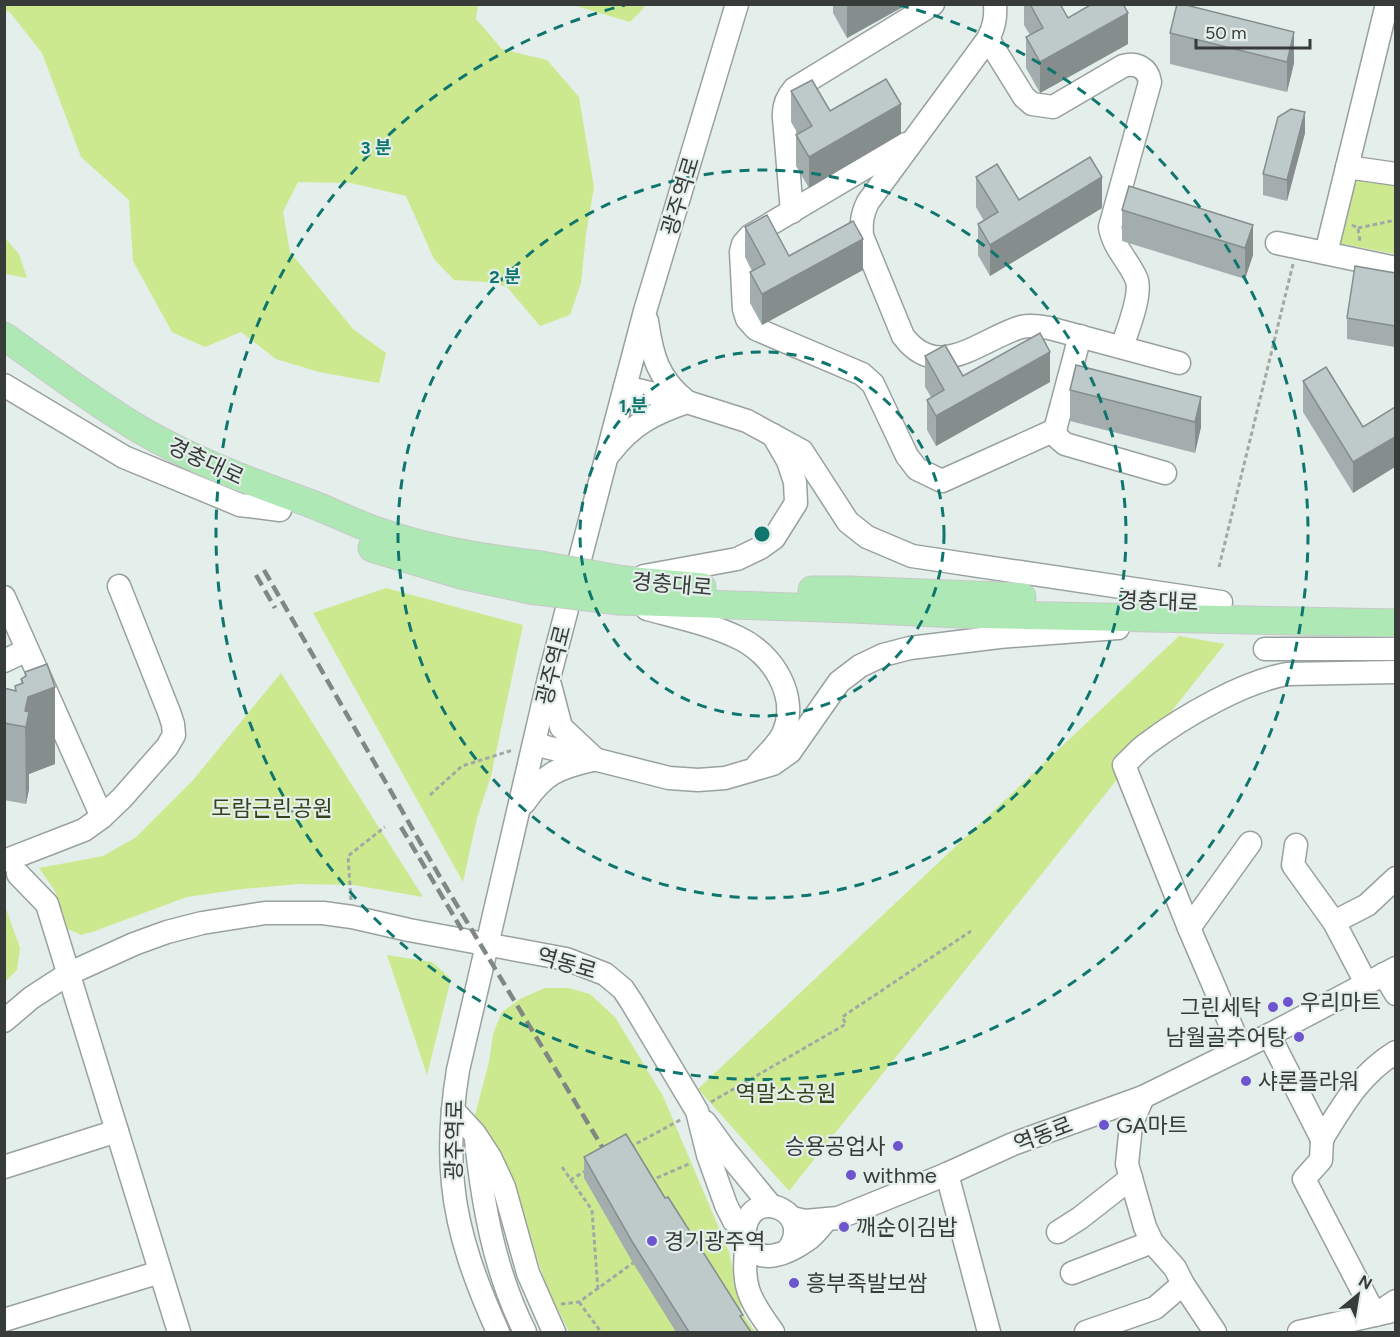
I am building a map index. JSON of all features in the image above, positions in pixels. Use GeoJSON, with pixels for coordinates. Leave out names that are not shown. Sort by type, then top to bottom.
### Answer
{"type":"FeatureCollection","features":[{"type":"Feature","properties":{"kind":"main road","name":"경충대로"},"geometry":{"type":"LineString","coordinates":[[4,336],[87,396],[140,430],[202,460],[377,531],[464,554],[536,577]]}},
{"type":"Feature","properties":{"kind":"main road","name":"경충대로"},"geometry":{"type":"LineString","coordinates":[[4,358],[74,408],[138,446],[376,550],[461,575],[536,577],[621,591],[849,590],[1395,623]]}},
{"type":"Feature","properties":{"kind":"main road","name":"경충대로"},"geometry":{"type":"LineString","coordinates":[[1218,611],[1395,607]]}},
{"type":"Feature","properties":{"kind":"street","name":"광주역로"},"geometry":{"type":"LineString","coordinates":[[498,1332],[471,1263],[452,1183],[453,1110],[458,1070],[549,678],[606,459],[645,311],[737,4]]}},
{"type":"Feature","properties":{"kind":"street"},"geometry":{"type":"LineString","coordinates":[[792,212],[783,108],[787,97],[794,89],[933,4]]}},
{"type":"Feature","properties":{"kind":"street"},"geometry":{"type":"LineString","coordinates":[[995,4],[994,27],[988,39],[868,202],[862,214],[862,236],[903,336],[912,348],[923,356],[937,359],[952,356],[1021,327],[1034,325],[1179,363]]}},
{"type":"Feature","properties":{"kind":"street"},"geometry":{"type":"LineString","coordinates":[[1326,253],[1388,4]]}},
{"type":"Feature","properties":{"kind":"street"},"geometry":{"type":"LineString","coordinates":[[988,39],[1024,97],[1032,104],[1053,106],[1130,64],[1142,68],[1149,74],[1150,82],[1110,227],[1112,239],[1137,279],[1138,291],[1122,348]]}},
{"type":"Feature","properties":{"kind":"street"},"geometry":{"type":"LineString","coordinates":[[914,139],[750,236],[743,244],[741,252],[744,309],[747,320],[756,329],[862,374],[873,384],[907,456],[917,469],[942,481],[1055,430]]}},
{"type":"Feature","properties":{"kind":"street"},"geometry":{"type":"LineString","coordinates":[[1347,167],[1395,174]]}},
{"type":"Feature","properties":{"kind":"street"},"geometry":{"type":"LineString","coordinates":[[1287,245],[1395,268]]}},
{"type":"Feature","properties":{"kind":"street"},"geometry":{"type":"LineString","coordinates":[[645,311],[651,354],[672,390],[687,402]]}},
{"type":"Feature","properties":{"kind":"street"},"geometry":{"type":"LineString","coordinates":[[1080,336],[1055,430],[1058,438],[1065,444],[1165,473]]}},
{"type":"Feature","properties":{"kind":"street"},"geometry":{"type":"LineString","coordinates":[[4,385],[124,457],[240,505],[280,510]]}},
{"type":"Feature","properties":{"kind":"street"},"geometry":{"type":"LineString","coordinates":[[625,387],[687,402],[747,421],[802,451],[848,522],[867,537],[902,552],[1218,611]]}},
{"type":"Feature","properties":{"kind":"street"},"geometry":{"type":"LineString","coordinates":[[606,459],[621,438],[637,424],[656,413],[687,402]]}},
{"type":"Feature","properties":{"kind":"street"},"geometry":{"type":"LineString","coordinates":[[621,591],[737,560],[760,549],[774,538],[796,503],[795,482],[788,461],[772,434]]}},
{"type":"Feature","properties":{"kind":"street"},"geometry":{"type":"LineString","coordinates":[[119,586],[169,712],[174,735],[153,764],[102,817],[84,830],[9,863],[47,904],[179,1332]]}},
{"type":"Feature","properties":{"kind":"street"},"geometry":{"type":"LineString","coordinates":[[621,591],[740,638],[760,652],[774,668],[785,688],[788,711],[782,736],[752,770]]}},
{"type":"Feature","properties":{"kind":"street"},"geometry":{"type":"LineString","coordinates":[[4,597],[102,817]]}},
{"type":"Feature","properties":{"kind":"street"},"geometry":{"type":"LineString","coordinates":[[534,744],[669,778],[698,780],[725,778],[773,764],[790,752],[839,682],[860,666],[883,655],[910,648],[1218,611]]}},
{"type":"Feature","properties":{"kind":"street"},"geometry":{"type":"LineString","coordinates":[[1265,649],[1395,649]]}},
{"type":"Feature","properties":{"kind":"street"},"geometry":{"type":"LineString","coordinates":[[4,661],[27,650]]}},
{"type":"Feature","properties":{"kind":"street"},"geometry":{"type":"LineString","coordinates":[[1240,1049],[1124,765],[1147,744],[1198,711],[1272,677],[1287,674],[1395,672]]}},
{"type":"Feature","properties":{"kind":"street"},"geometry":{"type":"LineString","coordinates":[[549,678],[554,708],[561,727],[595,759]]}},
{"type":"Feature","properties":{"kind":"street"},"geometry":{"type":"LineString","coordinates":[[519,810],[537,784],[550,775],[564,766],[595,759]]}},
{"type":"Feature","properties":{"kind":"street"},"geometry":{"type":"LineString","coordinates":[[1189,928],[1250,843]]}},
{"type":"Feature","properties":{"kind":"street"},"geometry":{"type":"LineString","coordinates":[[1296,845],[1293,865],[1334,922],[1382,975],[1395,994]]}},
{"type":"Feature","properties":{"kind":"street"},"geometry":{"type":"LineString","coordinates":[[1334,922],[1367,905],[1395,878]]}},
{"type":"Feature","properties":{"kind":"street","name":"역동로"},"geometry":{"type":"LineString","coordinates":[[4,1022],[31,998],[68,974],[134,944],[202,923],[265,913],[323,913],[352,917],[566,959],[595,969],[614,980],[631,1001],[697,1110],[708,1155],[726,1205],[734,1221],[758,1254],[781,1253],[808,1240],[826,1220],[838,1218],[947,1174],[1013,1144],[1143,1097],[1269,1035],[1382,975]]}},
{"type":"Feature","properties":{"kind":"street"},"geometry":{"type":"LineString","coordinates":[[1269,1035],[1322,1139]]}},
{"type":"Feature","properties":{"kind":"street"},"geometry":{"type":"LineString","coordinates":[[1389,1315],[1304,1179],[1321,1160],[1322,1139],[1351,1092],[1385,1058],[1395,1052]]}},
{"type":"Feature","properties":{"kind":"street"},"geometry":{"type":"LineString","coordinates":[[1143,1097],[1131,1125],[1127,1164],[1145,1227],[1152,1242],[1175,1268],[1215,1332]]}},
{"type":"Feature","properties":{"kind":"street"},"geometry":{"type":"LineString","coordinates":[[453,1110],[476,1134],[504,1187],[528,1273],[554,1332]]}},
{"type":"Feature","properties":{"kind":"street"},"geometry":{"type":"LineString","coordinates":[[697,1110],[726,1151],[771,1206]]}},
{"type":"Feature","properties":{"kind":"street"},"geometry":{"type":"LineString","coordinates":[[4,1167],[117,1131]]}},
{"type":"Feature","properties":{"kind":"street"},"geometry":{"type":"LineString","coordinates":[[476,1134],[489,1231],[496,1258],[525,1332]]}},
{"type":"Feature","properties":{"kind":"street"},"geometry":{"type":"LineString","coordinates":[[947,1174],[989,1332]]}},
{"type":"Feature","properties":{"kind":"street"},"geometry":{"type":"LineString","coordinates":[[1058,1232],[1080,1218],[1131,1178]]}},
{"type":"Feature","properties":{"kind":"street"},"geometry":{"type":"LineString","coordinates":[[772,1332],[757,1311],[748,1290],[743,1269],[748,1219],[762,1207],[771,1206],[779,1208],[792,1218],[805,1221],[826,1220]]}},
{"type":"Feature","properties":{"kind":"street"},"geometry":{"type":"LineString","coordinates":[[748,1290],[796,1235],[792,1218]]}},
{"type":"Feature","properties":{"kind":"street"},"geometry":{"type":"LineString","coordinates":[[1072,1274],[1152,1242]]}},
{"type":"Feature","properties":{"kind":"street"},"geometry":{"type":"LineString","coordinates":[[4,1320],[160,1272]]}},
{"type":"Feature","properties":{"kind":"street"},"geometry":{"type":"LineString","coordinates":[[1086,1332],[1155,1308],[1183,1284]]}},
{"type":"Feature","properties":{"kind":"street"},"geometry":{"type":"LineString","coordinates":[[1351,1332],[1389,1315],[1395,1301]]}},
{"type":"Feature","properties":{"kind":"street"},"geometry":{"type":"LineString","coordinates":[[1299,1332],[1389,1315]]}},
{"type":"Feature","properties":{"kind":"path"},"geometry":{"type":"LineString","coordinates":[[1335,215],[1358,228],[1395,220]]}},
{"type":"Feature","properties":{"kind":"path"},"geometry":{"type":"LineString","coordinates":[[1357,260],[1360,240],[1358,228]]}},
{"type":"Feature","properties":{"kind":"path"},"geometry":{"type":"LineString","coordinates":[[1220,567],[1287,245]]}},
{"type":"Feature","properties":{"kind":"path"},"geometry":{"type":"LineString","coordinates":[[430,795],[462,766],[534,744]]}},
{"type":"Feature","properties":{"kind":"path"},"geometry":{"type":"LineString","coordinates":[[352,917],[348,856],[385,827]]}},
{"type":"Feature","properties":{"kind":"path"},"geometry":{"type":"LineString","coordinates":[[629,1148],[846,1024],[842,1017],[971,931]]}},
{"type":"Feature","properties":{"kind":"path"},"geometry":{"type":"LineString","coordinates":[[643,1184],[708,1155]]}},
{"type":"Feature","properties":{"kind":"path"},"geometry":{"type":"LineString","coordinates":[[562,1167],[592,1210],[598,1290]]}},
{"type":"Feature","properties":{"kind":"path"},"geometry":{"type":"LineString","coordinates":[[570,1180],[590,1169]]}},
{"type":"Feature","properties":{"kind":"path"},"geometry":{"type":"LineString","coordinates":[[560,1304],[579,1302],[633,1263]]}},
{"type":"Feature","properties":{"kind":"path"},"geometry":{"type":"LineString","coordinates":[[579,1302],[601,1332]]}},
{"type":"Feature","properties":{"kind":"green space"},"geometry":{"type":"Polygon","coordinates":[[[5,4],[478,5],[476,19],[502,49],[547,60],[579,97],[594,187],[581,283],[570,315],[540,326],[507,287],[486,282],[454,280],[434,259],[406,196],[351,183],[298,182],[283,212],[290,252],[353,329],[386,353],[379,383],[319,372],[276,359],[241,332],[205,347],[172,332],[133,261],[129,200],[81,157],[42,53],[9,11],[5,12],[5,4]]]}},
{"type":"Feature","properties":{"kind":"green space"},"geometry":{"type":"Polygon","coordinates":[[[573,5],[641,5],[645,7],[630,22],[573,5]]]}},
{"type":"Feature","properties":{"kind":"green space"},"geometry":{"type":"Polygon","coordinates":[[[1353,177],[1395,184],[1395,254],[1338,243],[1353,177]]]}},
{"type":"Feature","properties":{"kind":"green space"},"geometry":{"type":"Polygon","coordinates":[[[4,237],[19,254],[27,278],[5,274],[4,237]]]}},
{"type":"Feature","properties":{"kind":"green space"},"geometry":{"type":"Polygon","coordinates":[[[386,588],[523,625],[491,776],[477,818],[463,882],[313,613],[386,588]]]}},
{"type":"Feature","properties":{"kind":"green space","name":"역말소공원"},"geometry":{"type":"Polygon","coordinates":[[[1179,636],[1225,644],[789,1191],[698,1089],[1179,636]]]}},
{"type":"Feature","properties":{"kind":"green space","name":"도람근린공원"},"geometry":{"type":"Polygon","coordinates":[[[281,673],[423,897],[354,885],[298,884],[242,889],[187,897],[81,935],[68,929],[55,891],[39,868],[103,856],[135,838],[193,780],[281,673]]]}},
{"type":"Feature","properties":{"kind":"green space"},"geometry":{"type":"Polygon","coordinates":[[[4,903],[20,948],[17,970],[5,982],[4,903]]]}},
{"type":"Feature","properties":{"kind":"green space"},"geometry":{"type":"Polygon","coordinates":[[[387,955],[432,962],[451,979],[427,1075],[387,955]]]}},
{"type":"Feature","properties":{"kind":"green space"},"geometry":{"type":"Polygon","coordinates":[[[545,988],[568,988],[590,994],[615,1017],[663,1096],[729,1252],[742,1313],[755,1332],[569,1332],[548,1290],[512,1186],[479,1127],[475,1115],[489,1062],[493,1034],[502,1012],[520,999],[545,988]]]}},
{"type":"Feature","properties":{"kind":"building"},"geometry":{"type":"Polygon","coordinates":[[[1030,4],[1060,4],[1068,18],[1092,4],[1123,4],[1128,13],[1040,62],[1026,37],[1043,28],[1030,4]]]}},
{"type":"Feature","properties":{"kind":"building"},"geometry":{"type":"Polygon","coordinates":[[[1177,4],[1294,32],[1287,62],[1170,33],[1177,4]]]}},
{"type":"Feature","properties":{"kind":"building"},"geometry":{"type":"Polygon","coordinates":[[[886,79],[901,104],[809,157],[796,135],[812,126],[791,91],[812,80],[830,111],[886,79]]]}},
{"type":"Feature","properties":{"kind":"building"},"geometry":{"type":"Polygon","coordinates":[[[1291,109],[1305,112],[1287,180],[1263,174],[1278,117],[1291,109]]]}},
{"type":"Feature","properties":{"kind":"building"},"geometry":{"type":"Polygon","coordinates":[[[1090,157],[1102,177],[990,245],[978,224],[998,212],[976,177],[997,164],[1019,200],[1090,157]]]}},
{"type":"Feature","properties":{"kind":"building"},"geometry":{"type":"Polygon","coordinates":[[[1129,186],[1253,225],[1245,248],[1122,210],[1129,186]]]}},
{"type":"Feature","properties":{"kind":"building"},"geometry":{"type":"Polygon","coordinates":[[[767,215],[789,256],[853,221],[863,239],[762,294],[750,272],[765,264],[745,227],[767,215]]]}},
{"type":"Feature","properties":{"kind":"building"},"geometry":{"type":"Polygon","coordinates":[[[1355,266],[1395,273],[1395,326],[1347,318],[1355,266]]]}},
{"type":"Feature","properties":{"kind":"building"},"geometry":{"type":"Polygon","coordinates":[[[1040,333],[1050,352],[936,416],[927,400],[944,390],[925,356],[945,345],[963,376],[1040,333]]]}},
{"type":"Feature","properties":{"kind":"building"},"geometry":{"type":"Polygon","coordinates":[[[1076,365],[1201,397],[1195,422],[1070,390],[1076,365]]]}},
{"type":"Feature","properties":{"kind":"building"},"geometry":{"type":"Polygon","coordinates":[[[1326,367],[1363,427],[1395,407],[1395,437],[1353,462],[1303,381],[1326,367]]]}},
{"type":"Feature","properties":{"kind":"building"},"geometry":{"type":"Polygon","coordinates":[[[47,664],[55,687],[28,697],[25,711],[29,712],[26,727],[4,723],[4,688],[16,691],[15,686],[23,683],[21,679],[26,676],[25,672],[47,664]]]}},
{"type":"Feature","properties":{"kind":"building","name":"경기광주역"},"geometry":{"type":"Polygon","coordinates":[[[626,1134],[665,1198],[668,1197],[743,1315],[740,1316],[751,1332],[689,1332],[633,1243],[584,1157],[626,1134]]]}},
{"type":"Feature","properties":{"kind":"railway"},"geometry":{"type":"LineString","coordinates":[[264,570],[440,877],[610,1160]]}},
{"type":"Feature","properties":{"kind":"railway"},"geometry":{"type":"LineString","coordinates":[[256,575],[275,608]]}},
{"type":"Feature","properties":{"kind":"railway"},"geometry":{"type":"LineString","coordinates":[[401,827],[462,930]]}},
{"type":"Feature","properties":{"kind":"place","name":"우리마트"},"geometry":{"type":"Point","coordinates":[1288,1002]}},
{"type":"Feature","properties":{"kind":"place","name":"그린세탁"},"geometry":{"type":"Point","coordinates":[1273,1007]}},
{"type":"Feature","properties":{"kind":"place","name":"남월골추어탕"},"geometry":{"type":"Point","coordinates":[1299,1037]}},
{"type":"Feature","properties":{"kind":"place","name":"샤론플라워"},"geometry":{"type":"Point","coordinates":[1246,1081]}},
{"type":"Feature","properties":{"kind":"place","name":"GA마트"},"geometry":{"type":"Point","coordinates":[1104,1125]}},
{"type":"Feature","properties":{"kind":"place","name":"승용공업사"},"geometry":{"type":"Point","coordinates":[898,1146]}},
{"type":"Feature","properties":{"kind":"place","name":"withme"},"geometry":{"type":"Point","coordinates":[851,1175]}},
{"type":"Feature","properties":{"kind":"place","name":"깨순이김밥"},"geometry":{"type":"Point","coordinates":[844,1227]}},
{"type":"Feature","properties":{"kind":"place","name":"경기광주역"},"geometry":{"type":"Point","coordinates":[652,1241]}},
{"type":"Feature","properties":{"kind":"place","name":"흥부족발보쌈"},"geometry":{"type":"Point","coordinates":[794,1283]}}]}
